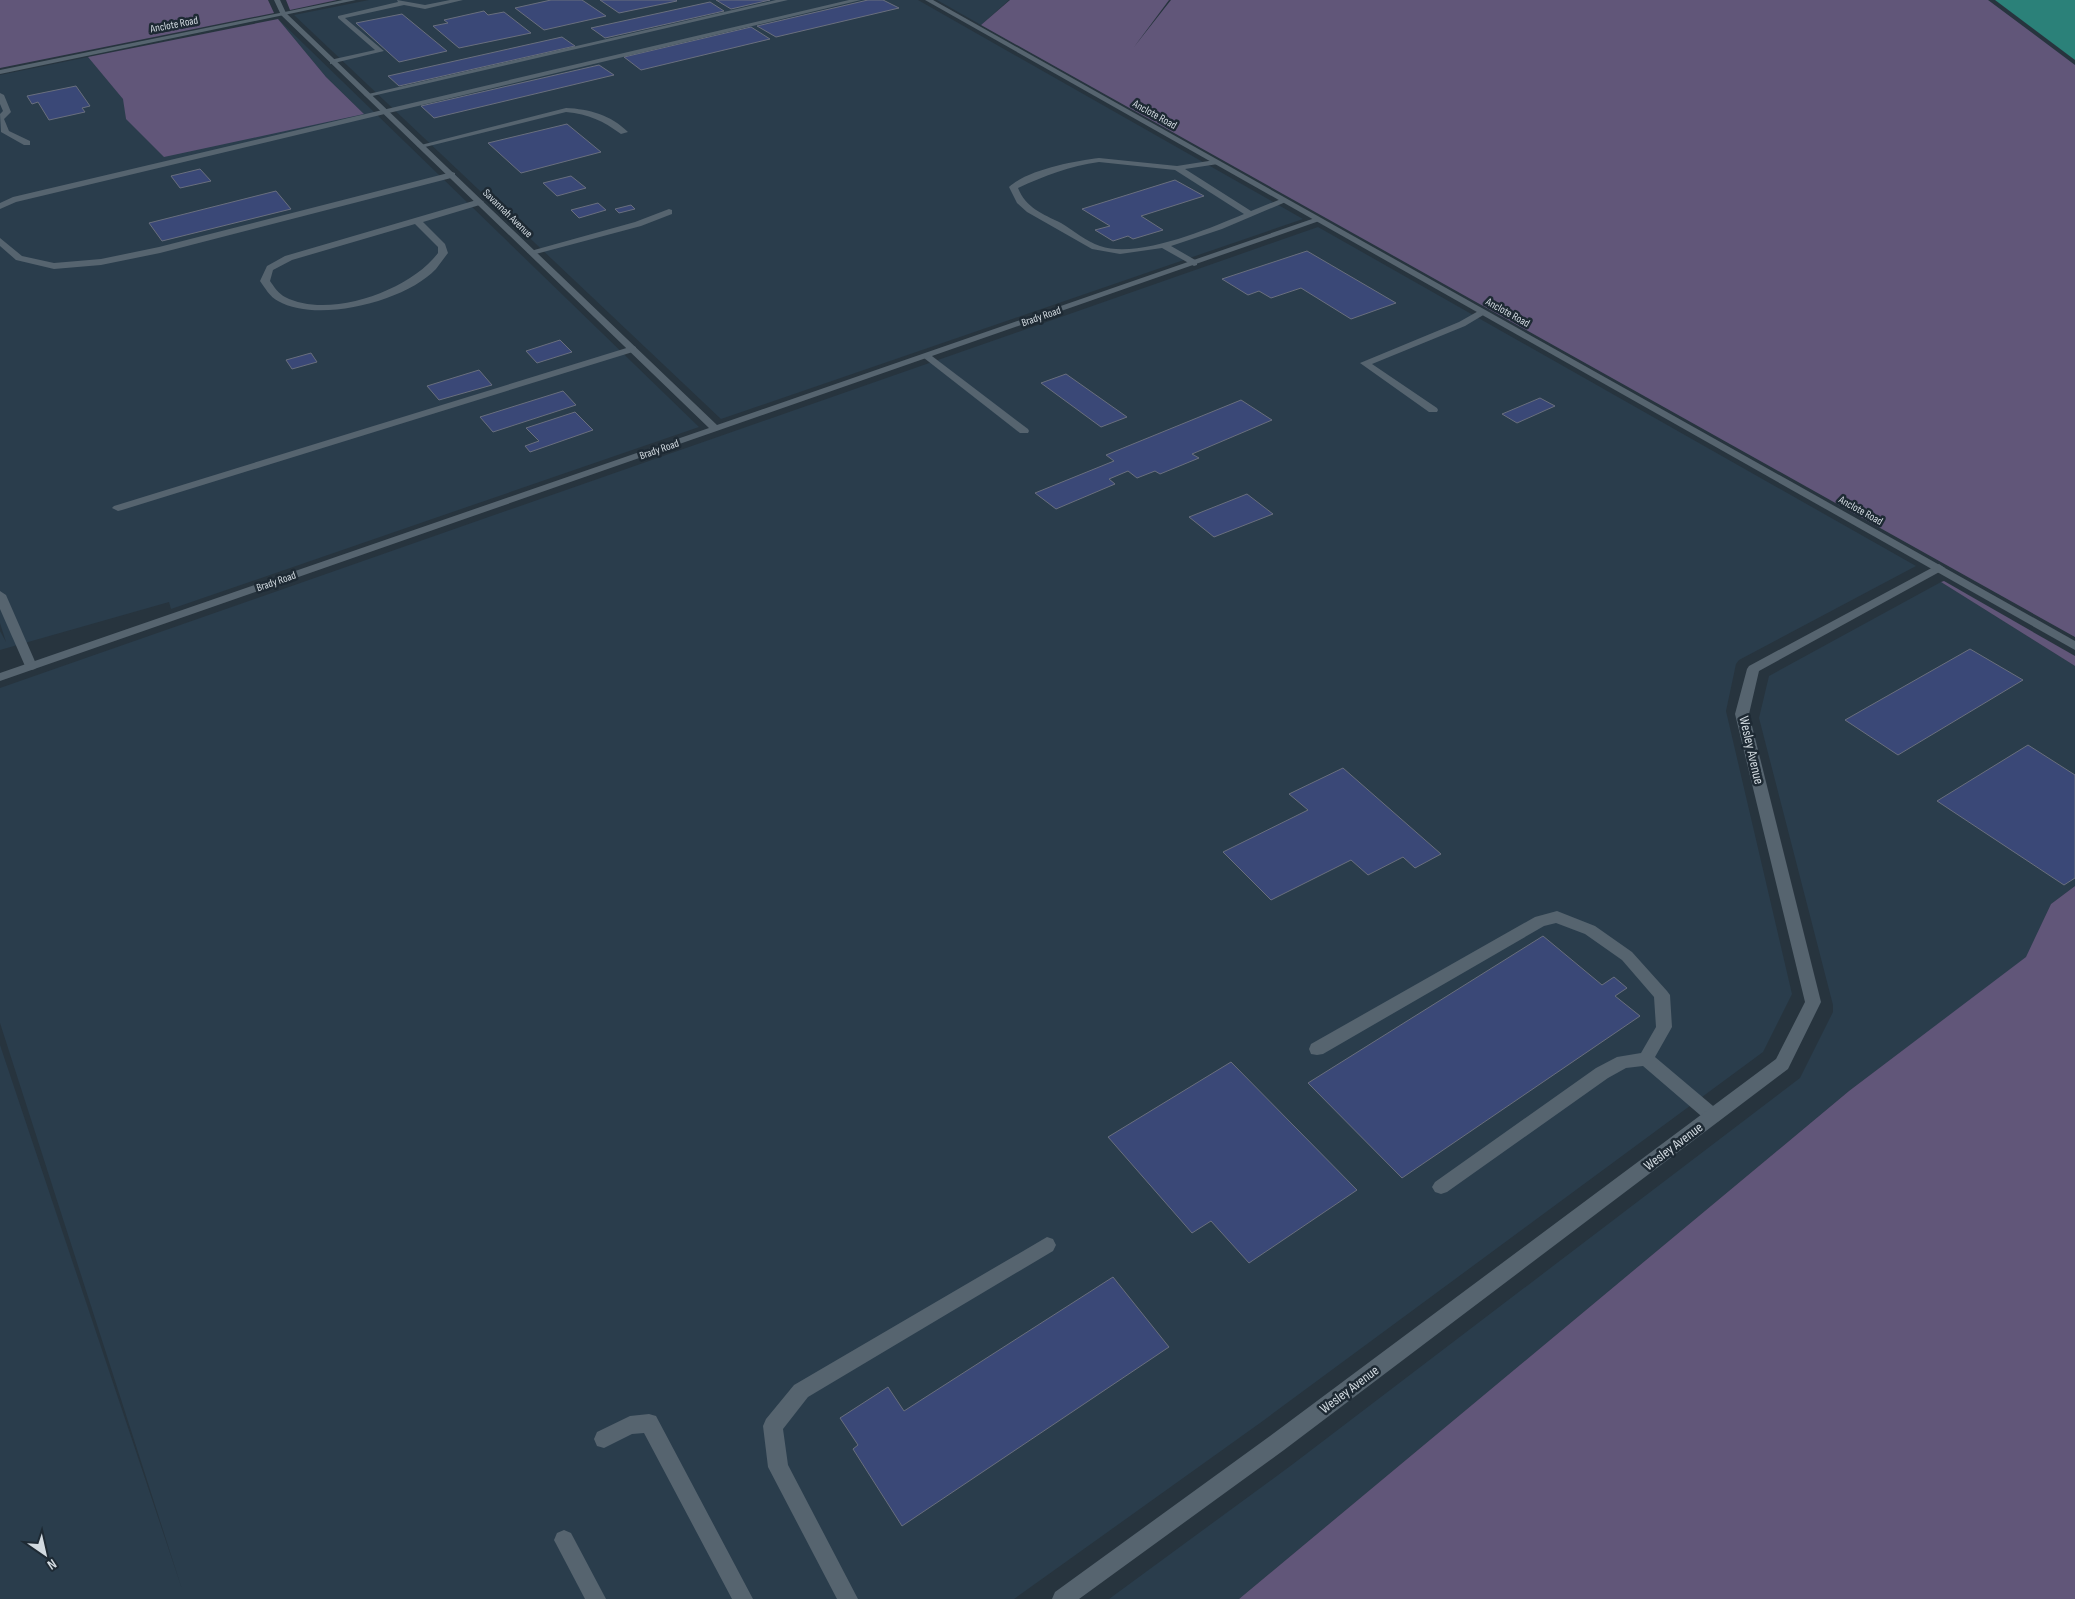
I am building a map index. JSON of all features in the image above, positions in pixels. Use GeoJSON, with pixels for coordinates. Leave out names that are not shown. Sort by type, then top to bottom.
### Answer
{"type":"FeatureCollection","features":[{"type":"Feature","properties":{"kind":"street","name":"Savannah Avenue"},"geometry":{"type":"LineString","coordinates":[[277,0],[284,14],[333,62],[716,429]]}},
{"type":"Feature","properties":{"kind":"street","name":"Anclote Road"},"geometry":{"type":"LineString","coordinates":[[0,72],[353,0]]}},
{"type":"Feature","properties":{"kind":"street"},"geometry":{"type":"LineString","coordinates":[[333,62],[380,51],[340,17],[402,2],[425,7],[460,0]]}},
{"type":"Feature","properties":{"kind":"street"},"geometry":{"type":"LineString","coordinates":[[368,95],[785,0]]}},
{"type":"Feature","properties":{"kind":"street"},"geometry":{"type":"LineString","coordinates":[[0,206],[13,200],[858,0]]}},
{"type":"Feature","properties":{"kind":"street","name":"Anclote Road"},"geometry":{"type":"LineString","coordinates":[[928,0],[2075,646]]}},
{"type":"Feature","properties":{"kind":"street"},"geometry":{"type":"LineString","coordinates":[[0,95],[7,112],[0,118],[5,132],[27,143]]}},
{"type":"Feature","properties":{"kind":"street"},"geometry":{"type":"LineString","coordinates":[[421,146],[566,110],[600,114],[624,132]]}},
{"type":"Feature","properties":{"kind":"street"},"geometry":{"type":"LineString","coordinates":[[1214,162],[1177,168],[1099,160],[1076,163],[1041,174],[1013,187],[1017,199],[1032,212],[1101,249],[1130,252],[1164,246],[1284,201]]}},
{"type":"Feature","properties":{"kind":"street"},"geometry":{"type":"LineString","coordinates":[[1177,168],[1249,214]]}},
{"type":"Feature","properties":{"kind":"street"},"geometry":{"type":"LineString","coordinates":[[0,241],[20,258],[54,266],[101,262],[160,250],[370,194],[452,176]]}},
{"type":"Feature","properties":{"kind":"street"},"geometry":{"type":"LineString","coordinates":[[418,221],[442,246],[443,253],[429,272],[398,289],[369,300],[340,307],[304,307],[284,302],[265,281],[267,271],[272,265],[294,256],[480,202]]}},
{"type":"Feature","properties":{"kind":"street"},"geometry":{"type":"LineString","coordinates":[[532,252],[638,224],[668,212]]}},
{"type":"Feature","properties":{"kind":"street","name":"Brady Road"},"geometry":{"type":"LineString","coordinates":[[0,677],[1318,220]]}},
{"type":"Feature","properties":{"kind":"street"},"geometry":{"type":"LineString","coordinates":[[1164,246],[1194,263]]}},
{"type":"Feature","properties":{"kind":"street"},"geometry":{"type":"LineString","coordinates":[[1433,410],[1365,363],[1462,324],[1482,312]]}},
{"type":"Feature","properties":{"kind":"street"},"geometry":{"type":"LineString","coordinates":[[118,508],[633,350]]}},
{"type":"Feature","properties":{"kind":"street"},"geometry":{"type":"LineString","coordinates":[[928,356],[1024,431]]}},
{"type":"Feature","properties":{"kind":"street","name":"Wesley Avenue"},"geometry":{"type":"LineString","coordinates":[[1062,1599],[1285,1437],[1782,1064],[1813,1002],[1742,714],[1753,669],[1939,568]]}},
{"type":"Feature","properties":{"kind":"street"},"geometry":{"type":"LineString","coordinates":[[0,594],[31,666]]}},
{"type":"Feature","properties":{"kind":"street"},"geometry":{"type":"LineString","coordinates":[[1317,1049],[1540,922],[1557,917],[1590,930],[1628,956],[1662,995],[1664,1027],[1646,1059]]}},
{"type":"Feature","properties":{"kind":"street"},"geometry":{"type":"LineString","coordinates":[[1441,1187],[1602,1073],[1623,1062],[1646,1059],[1713,1116]]}},
{"type":"Feature","properties":{"kind":"street"},"geometry":{"type":"LineString","coordinates":[[848,1599],[778,1466],[774,1426],[801,1391],[1048,1246]]}},
{"type":"Feature","properties":{"kind":"street"},"geometry":{"type":"LineString","coordinates":[[604,1438],[630,1425],[649,1423],[743,1599]]}},
{"type":"Feature","properties":{"kind":"street"},"geometry":{"type":"LineString","coordinates":[[564,1540],[596,1599]]}},
{"type":"Feature","properties":{"kind":"shaded area"},"geometry":{"type":"Polygon","coordinates":[[[0,0],[268,0],[274,13],[0,68],[0,0]]]}},
{"type":"Feature","properties":{"kind":"shaded area"},"geometry":{"type":"Polygon","coordinates":[[[286,0],[337,0],[290,10],[286,0]]]}},
{"type":"Feature","properties":{"kind":"shaded area"},"geometry":{"type":"Polygon","coordinates":[[[369,0],[918,0],[1303,219],[721,419],[294,15],[369,0]]]}},
{"type":"Feature","properties":{"kind":"shaded area"},"geometry":{"type":"Polygon","coordinates":[[[937,0],[1009,0],[981,25],[937,0]]]}},
{"type":"Feature","properties":{"kind":"shaded area"},"geometry":{"type":"Polygon","coordinates":[[[1010,0],[1169,0],[1134,47],[1171,0],[1988,0],[2075,65],[2075,637],[981,25],[1010,0]]]}},
{"type":"Feature","properties":{"kind":"shaded area"},"geometry":{"type":"Polygon","coordinates":[[[1995,0],[2075,0],[2075,60],[1995,0]]]}},
{"type":"Feature","properties":{"kind":"shaded area"},"geometry":{"type":"Polygon","coordinates":[[[278,19],[699,427],[171,609],[169,602],[0,650],[0,631],[6,642],[0,623],[0,75],[88,57],[124,99],[126,119],[363,113],[326,77],[278,19]]]}},
{"type":"Feature","properties":{"kind":"shaded area"},"geometry":{"type":"Polygon","coordinates":[[[278,19],[326,77],[364,114],[164,157],[126,119],[123,99],[88,57],[278,19]]]}},
{"type":"Feature","properties":{"kind":"shaded area"},"geometry":{"type":"Polygon","coordinates":[[[1318,227],[1916,566],[1739,660],[1736,664],[1726,711],[1792,994],[1763,1052],[1260,1423],[1014,1599],[0,1599],[0,1045],[182,1589],[0,1023],[0,688],[1318,227]]]}},
{"type":"Feature","properties":{"kind":"shaded area"},"geometry":{"type":"Polygon","coordinates":[[[1944,581],[2075,656],[2075,666],[1941,582],[1944,581]]]}},
{"type":"Feature","properties":{"kind":"shaded area"},"geometry":{"type":"Polygon","coordinates":[[[1941,582],[2075,666],[2075,886],[2051,904],[2027,957],[1849,1091],[1239,1599],[1109,1599],[1293,1464],[1800,1078],[1833,1012],[1833,1005],[1759,718],[1769,676],[1941,582]]]}},
{"type":"Feature","properties":{"kind":"shaded area"},"geometry":{"type":"Polygon","coordinates":[[[2075,886],[2075,1599],[1239,1599],[1849,1091],[2026,957],[2051,904],[2075,886]]]}},
{"type":"Feature","properties":{"kind":"building"},"geometry":{"type":"Polygon","coordinates":[[[551,0],[582,0],[606,16],[544,30],[515,8],[551,0]]]}},
{"type":"Feature","properties":{"kind":"building"},"geometry":{"type":"Polygon","coordinates":[[[600,0],[676,0],[677,1],[619,13],[600,0]]]}},
{"type":"Feature","properties":{"kind":"building"},"geometry":{"type":"Polygon","coordinates":[[[716,0],[770,0],[731,9],[716,0]]]}},
{"type":"Feature","properties":{"kind":"building"},"geometry":{"type":"Polygon","coordinates":[[[868,0],[883,0],[899,8],[776,37],[757,26],[868,0]]]}},
{"type":"Feature","properties":{"kind":"building"},"geometry":{"type":"Polygon","coordinates":[[[710,2],[724,11],[605,38],[591,28],[710,2]]]}},
{"type":"Feature","properties":{"kind":"building"},"geometry":{"type":"Polygon","coordinates":[[[484,11],[488,15],[504,12],[531,33],[459,48],[433,26],[448,23],[444,20],[484,11]]]}},
{"type":"Feature","properties":{"kind":"building"},"geometry":{"type":"Polygon","coordinates":[[[402,14],[447,51],[399,62],[356,23],[402,14]]]}},
{"type":"Feature","properties":{"kind":"building"},"geometry":{"type":"Polygon","coordinates":[[[751,27],[770,39],[641,70],[624,57],[751,27]]]}},
{"type":"Feature","properties":{"kind":"building"},"geometry":{"type":"Polygon","coordinates":[[[562,37],[575,46],[399,86],[388,76],[562,37]]]}},
{"type":"Feature","properties":{"kind":"building"},"geometry":{"type":"Polygon","coordinates":[[[599,65],[614,75],[434,118],[421,106],[599,65]]]}},
{"type":"Feature","properties":{"kind":"building"},"geometry":{"type":"Polygon","coordinates":[[[76,86],[90,106],[82,108],[85,112],[49,120],[38,102],[32,104],[27,96],[76,86]]]}},
{"type":"Feature","properties":{"kind":"building"},"geometry":{"type":"Polygon","coordinates":[[[567,124],[601,152],[521,173],[488,143],[567,124]]]}},
{"type":"Feature","properties":{"kind":"building"},"geometry":{"type":"Polygon","coordinates":[[[200,169],[211,181],[180,188],[171,176],[200,169]]]}},
{"type":"Feature","properties":{"kind":"building"},"geometry":{"type":"Polygon","coordinates":[[[571,176],[586,188],[557,196],[543,183],[571,176]]]}},
{"type":"Feature","properties":{"kind":"building"},"geometry":{"type":"Polygon","coordinates":[[[1175,180],[1204,196],[1141,216],[1163,230],[1133,239],[1128,236],[1113,241],[1095,230],[1110,226],[1082,209],[1175,180]]]}},
{"type":"Feature","properties":{"kind":"building"},"geometry":{"type":"Polygon","coordinates":[[[276,191],[291,209],[162,241],[149,223],[276,191]]]}},
{"type":"Feature","properties":{"kind":"building"},"geometry":{"type":"Polygon","coordinates":[[[598,203],[606,210],[579,218],[571,210],[598,203]]]}},
{"type":"Feature","properties":{"kind":"building"},"geometry":{"type":"Polygon","coordinates":[[[631,205],[635,209],[619,213],[615,209],[631,205]]]}},
{"type":"Feature","properties":{"kind":"building"},"geometry":{"type":"Polygon","coordinates":[[[1307,251],[1396,303],[1351,319],[1301,288],[1271,298],[1259,291],[1248,295],[1222,279],[1307,251]]]}},
{"type":"Feature","properties":{"kind":"building"},"geometry":{"type":"Polygon","coordinates":[[[560,340],[572,352],[537,363],[526,351],[560,340]]]}},
{"type":"Feature","properties":{"kind":"building"},"geometry":{"type":"Polygon","coordinates":[[[311,353],[317,362],[292,369],[286,360],[311,353]]]}},
{"type":"Feature","properties":{"kind":"building"},"geometry":{"type":"Polygon","coordinates":[[[479,370],[492,385],[439,400],[427,386],[479,370]]]}},
{"type":"Feature","properties":{"kind":"building"},"geometry":{"type":"Polygon","coordinates":[[[1066,374],[1127,417],[1101,427],[1041,383],[1066,374]]]}},
{"type":"Feature","properties":{"kind":"building"},"geometry":{"type":"Polygon","coordinates":[[[563,391],[576,405],[493,432],[480,417],[563,391]]]}},
{"type":"Feature","properties":{"kind":"building"},"geometry":{"type":"Polygon","coordinates":[[[1540,398],[1555,406],[1517,423],[1502,414],[1540,398]]]}},
{"type":"Feature","properties":{"kind":"building"},"geometry":{"type":"Polygon","coordinates":[[[1241,400],[1272,420],[1192,454],[1199,458],[1160,474],[1155,471],[1137,478],[1128,471],[1109,479],[1115,484],[1056,509],[1035,493],[1114,461],[1106,455],[1241,400]]]}},
{"type":"Feature","properties":{"kind":"building"},"geometry":{"type":"Polygon","coordinates":[[[575,412],[593,430],[530,452],[525,446],[539,441],[526,428],[575,412]]]}},
{"type":"Feature","properties":{"kind":"building"},"geometry":{"type":"Polygon","coordinates":[[[1247,494],[1273,514],[1214,537],[1189,517],[1247,494]]]}},
{"type":"Feature","properties":{"kind":"building"},"geometry":{"type":"Polygon","coordinates":[[[1970,649],[2023,680],[1898,755],[1845,720],[1970,649]]]}},
{"type":"Feature","properties":{"kind":"building"},"geometry":{"type":"Polygon","coordinates":[[[2028,745],[2075,775],[2075,878],[2064,885],[1937,801],[2028,745]]]}},
{"type":"Feature","properties":{"kind":"building"},"geometry":{"type":"Polygon","coordinates":[[[1343,768],[1441,854],[1415,868],[1403,857],[1368,875],[1351,860],[1271,900],[1223,852],[1308,810],[1289,794],[1343,768]]]}},
{"type":"Feature","properties":{"kind":"building"},"geometry":{"type":"Polygon","coordinates":[[[1543,936],[1602,985],[1614,977],[1627,988],[1615,996],[1640,1016],[1402,1178],[1308,1083],[1543,936]]]}},
{"type":"Feature","properties":{"kind":"building"},"geometry":{"type":"Polygon","coordinates":[[[1231,1062],[1357,1190],[1249,1263],[1211,1221],[1192,1233],[1108,1137],[1231,1062]]]}},
{"type":"Feature","properties":{"kind":"building"},"geometry":{"type":"Polygon","coordinates":[[[1113,1277],[1169,1347],[902,1526],[853,1449],[858,1445],[840,1418],[888,1387],[904,1411],[1113,1277]]]}}]}
